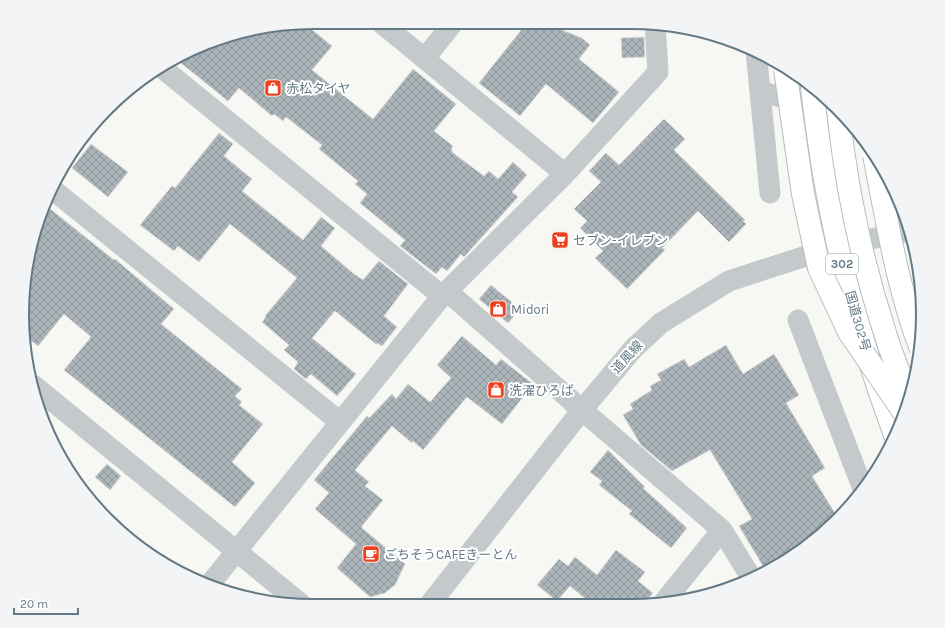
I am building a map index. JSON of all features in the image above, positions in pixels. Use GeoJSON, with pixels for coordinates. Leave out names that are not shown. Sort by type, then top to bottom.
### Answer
{"type":"FeatureCollection","features":[{"type":"Feature","properties":{"kind":"highway"},"geometry":{"type":"LineString","coordinates":[[786,75],[803,194],[819,268],[849,332],[900,407]]}},
{"type":"Feature","properties":{"kind":"highway","name":"国道302号"},"geometry":{"type":"LineString","coordinates":[[813,97],[823,175],[837,246],[854,313],[878,389],[892,427]]}},
{"type":"Feature","properties":{"kind":"highway"},"geometry":{"type":"LineString","coordinates":[[839,119],[842,144],[860,241],[886,337],[906,388]]}},
{"type":"Feature","properties":{"kind":"highway"},"geometry":{"type":"LineString","coordinates":[[877,170],[890,240],[915,335]]}},
{"type":"Feature","properties":{"kind":"street"},"geometry":{"type":"LineString","coordinates":[[389,29],[565,174]]}},
{"type":"Feature","properties":{"kind":"street"},"geometry":{"type":"LineString","coordinates":[[425,58],[448,29]]}},
{"type":"Feature","properties":{"kind":"street"},"geometry":{"type":"LineString","coordinates":[[213,580],[444,294],[565,174],[658,72],[655,30]]}},
{"type":"Feature","properties":{"kind":"street"},"geometry":{"type":"LineString","coordinates":[[757,58],[770,194]]}},
{"type":"Feature","properties":{"kind":"street"},"geometry":{"type":"LineString","coordinates":[[166,71],[444,294],[722,530],[749,573]]}},
{"type":"Feature","properties":{"kind":"street"},"geometry":{"type":"LineString","coordinates":[[760,91],[813,97]]}},
{"type":"Feature","properties":{"kind":"street"},"geometry":{"type":"LineString","coordinates":[[56,192],[340,422]]}},
{"type":"Feature","properties":{"kind":"street","name":"道風線"},"geometry":{"type":"LineString","coordinates":[[434,599],[582,410],[633,349],[661,323],[730,281],[837,246],[904,232]]}},
{"type":"Feature","properties":{"kind":"street"},"geometry":{"type":"LineString","coordinates":[[798,320],[860,482]]}},
{"type":"Feature","properties":{"kind":"street"},"geometry":{"type":"LineString","coordinates":[[40,392],[294,598]]}},
{"type":"Feature","properties":{"kind":"street"},"geometry":{"type":"LineString","coordinates":[[668,597],[722,530]]}},
{"type":"Feature","properties":{"kind":"building"},"geometry":{"type":"Polygon","coordinates":[[[311,29],[332,46],[312,70],[373,119],[413,69],[456,104],[434,131],[453,146],[451,149],[453,153],[484,176],[489,171],[498,179],[513,162],[527,175],[512,192],[518,197],[464,257],[461,254],[447,271],[442,267],[436,274],[400,246],[405,240],[360,203],[367,194],[355,184],[358,181],[319,149],[322,145],[286,117],[283,121],[274,114],[272,116],[239,88],[228,101],[180,62],[222,44],[258,34],[277,31],[311,29]]]}},
{"type":"Feature","properties":{"kind":"building"},"geometry":{"type":"Polygon","coordinates":[[[522,29],[560,29],[582,38],[590,45],[579,59],[619,92],[593,123],[546,84],[520,116],[479,83],[522,29]]]}},
{"type":"Feature","properties":{"kind":"building"},"geometry":{"type":"Polygon","coordinates":[[[644,37],[645,57],[622,58],[621,38],[644,37]]]}},
{"type":"Feature","properties":{"kind":"building"},"geometry":{"type":"Polygon","coordinates":[[[664,119],[685,139],[674,150],[745,220],[743,221],[746,224],[729,242],[698,211],[662,248],[665,250],[627,289],[595,258],[603,251],[580,228],[587,221],[574,209],[601,182],[589,171],[606,153],[619,165],[664,119]]]}},
{"type":"Feature","properties":{"kind":"building"},"geometry":{"type":"Polygon","coordinates":[[[219,133],[233,144],[224,156],[252,179],[242,191],[303,240],[321,217],[335,228],[321,246],[354,274],[363,280],[379,261],[408,284],[384,316],[397,327],[382,346],[377,343],[376,344],[335,311],[312,338],[356,374],[337,396],[311,374],[306,379],[294,369],[298,362],[284,350],[289,345],[262,322],[266,317],[265,316],[297,278],[230,224],[199,262],[178,246],[174,251],[140,225],[172,186],[175,188],[219,133]]]}},
{"type":"Feature","properties":{"kind":"building"},"geometry":{"type":"Polygon","coordinates":[[[91,144],[128,172],[108,197],[72,168],[91,144]]]}},
{"type":"Feature","properties":{"kind":"building"},"geometry":{"type":"Polygon","coordinates":[[[50,208],[114,260],[115,259],[174,309],[161,324],[242,389],[235,396],[242,402],[239,405],[263,424],[232,462],[255,483],[235,507],[64,370],[91,337],[64,314],[38,346],[30,340],[29,314],[31,277],[34,258],[44,222],[50,208]]]}},
{"type":"Feature","properties":{"kind":"building"},"geometry":{"type":"Polygon","coordinates":[[[491,285],[520,309],[508,323],[479,299],[491,285]]]}},
{"type":"Feature","properties":{"kind":"building"},"geometry":{"type":"Polygon","coordinates":[[[462,336],[496,365],[501,359],[533,384],[502,424],[467,397],[423,450],[392,426],[355,470],[369,482],[365,486],[383,500],[362,528],[405,564],[395,585],[385,593],[370,597],[337,568],[356,544],[315,509],[329,493],[314,480],[367,416],[369,418],[392,394],[396,399],[408,384],[430,402],[451,378],[437,365],[462,336]]]}},
{"type":"Feature","properties":{"kind":"building"},"geometry":{"type":"Polygon","coordinates":[[[726,345],[743,374],[774,354],[799,395],[786,403],[825,468],[812,476],[835,513],[789,551],[763,566],[739,526],[752,519],[710,450],[672,471],[641,445],[623,415],[633,409],[630,404],[652,390],[650,386],[661,380],[657,374],[684,359],[689,367],[726,345]]]}},
{"type":"Feature","properties":{"kind":"building"},"geometry":{"type":"Polygon","coordinates":[[[608,450],[645,487],[643,488],[687,528],[671,548],[629,514],[632,511],[599,485],[602,481],[590,472],[608,450]]]}},
{"type":"Feature","properties":{"kind":"building"},"geometry":{"type":"Polygon","coordinates":[[[107,464],[121,476],[110,490],[95,477],[107,464]]]}},
{"type":"Feature","properties":{"kind":"building"},"geometry":{"type":"Polygon","coordinates":[[[616,550],[645,572],[638,581],[653,593],[649,598],[586,599],[570,586],[559,599],[554,599],[537,585],[559,559],[568,566],[575,557],[597,575],[616,550]]]}},
{"type":"Feature","properties":{"kind":"place","name":"赤松タイヤ"},"geometry":{"type":"Point","coordinates":[273,88]}},
{"type":"Feature","properties":{"kind":"place","name":"セブン-イレブン"},"geometry":{"type":"Point","coordinates":[560,240]}},
{"type":"Feature","properties":{"kind":"place","name":"Midori"},"geometry":{"type":"Point","coordinates":[498,309]}},
{"type":"Feature","properties":{"kind":"place","name":"洗濯ひろば"},"geometry":{"type":"Point","coordinates":[496,390]}},
{"type":"Feature","properties":{"kind":"place","name":"ごちそうCAFEきーとん"},"geometry":{"type":"Point","coordinates":[371,554]}}]}
